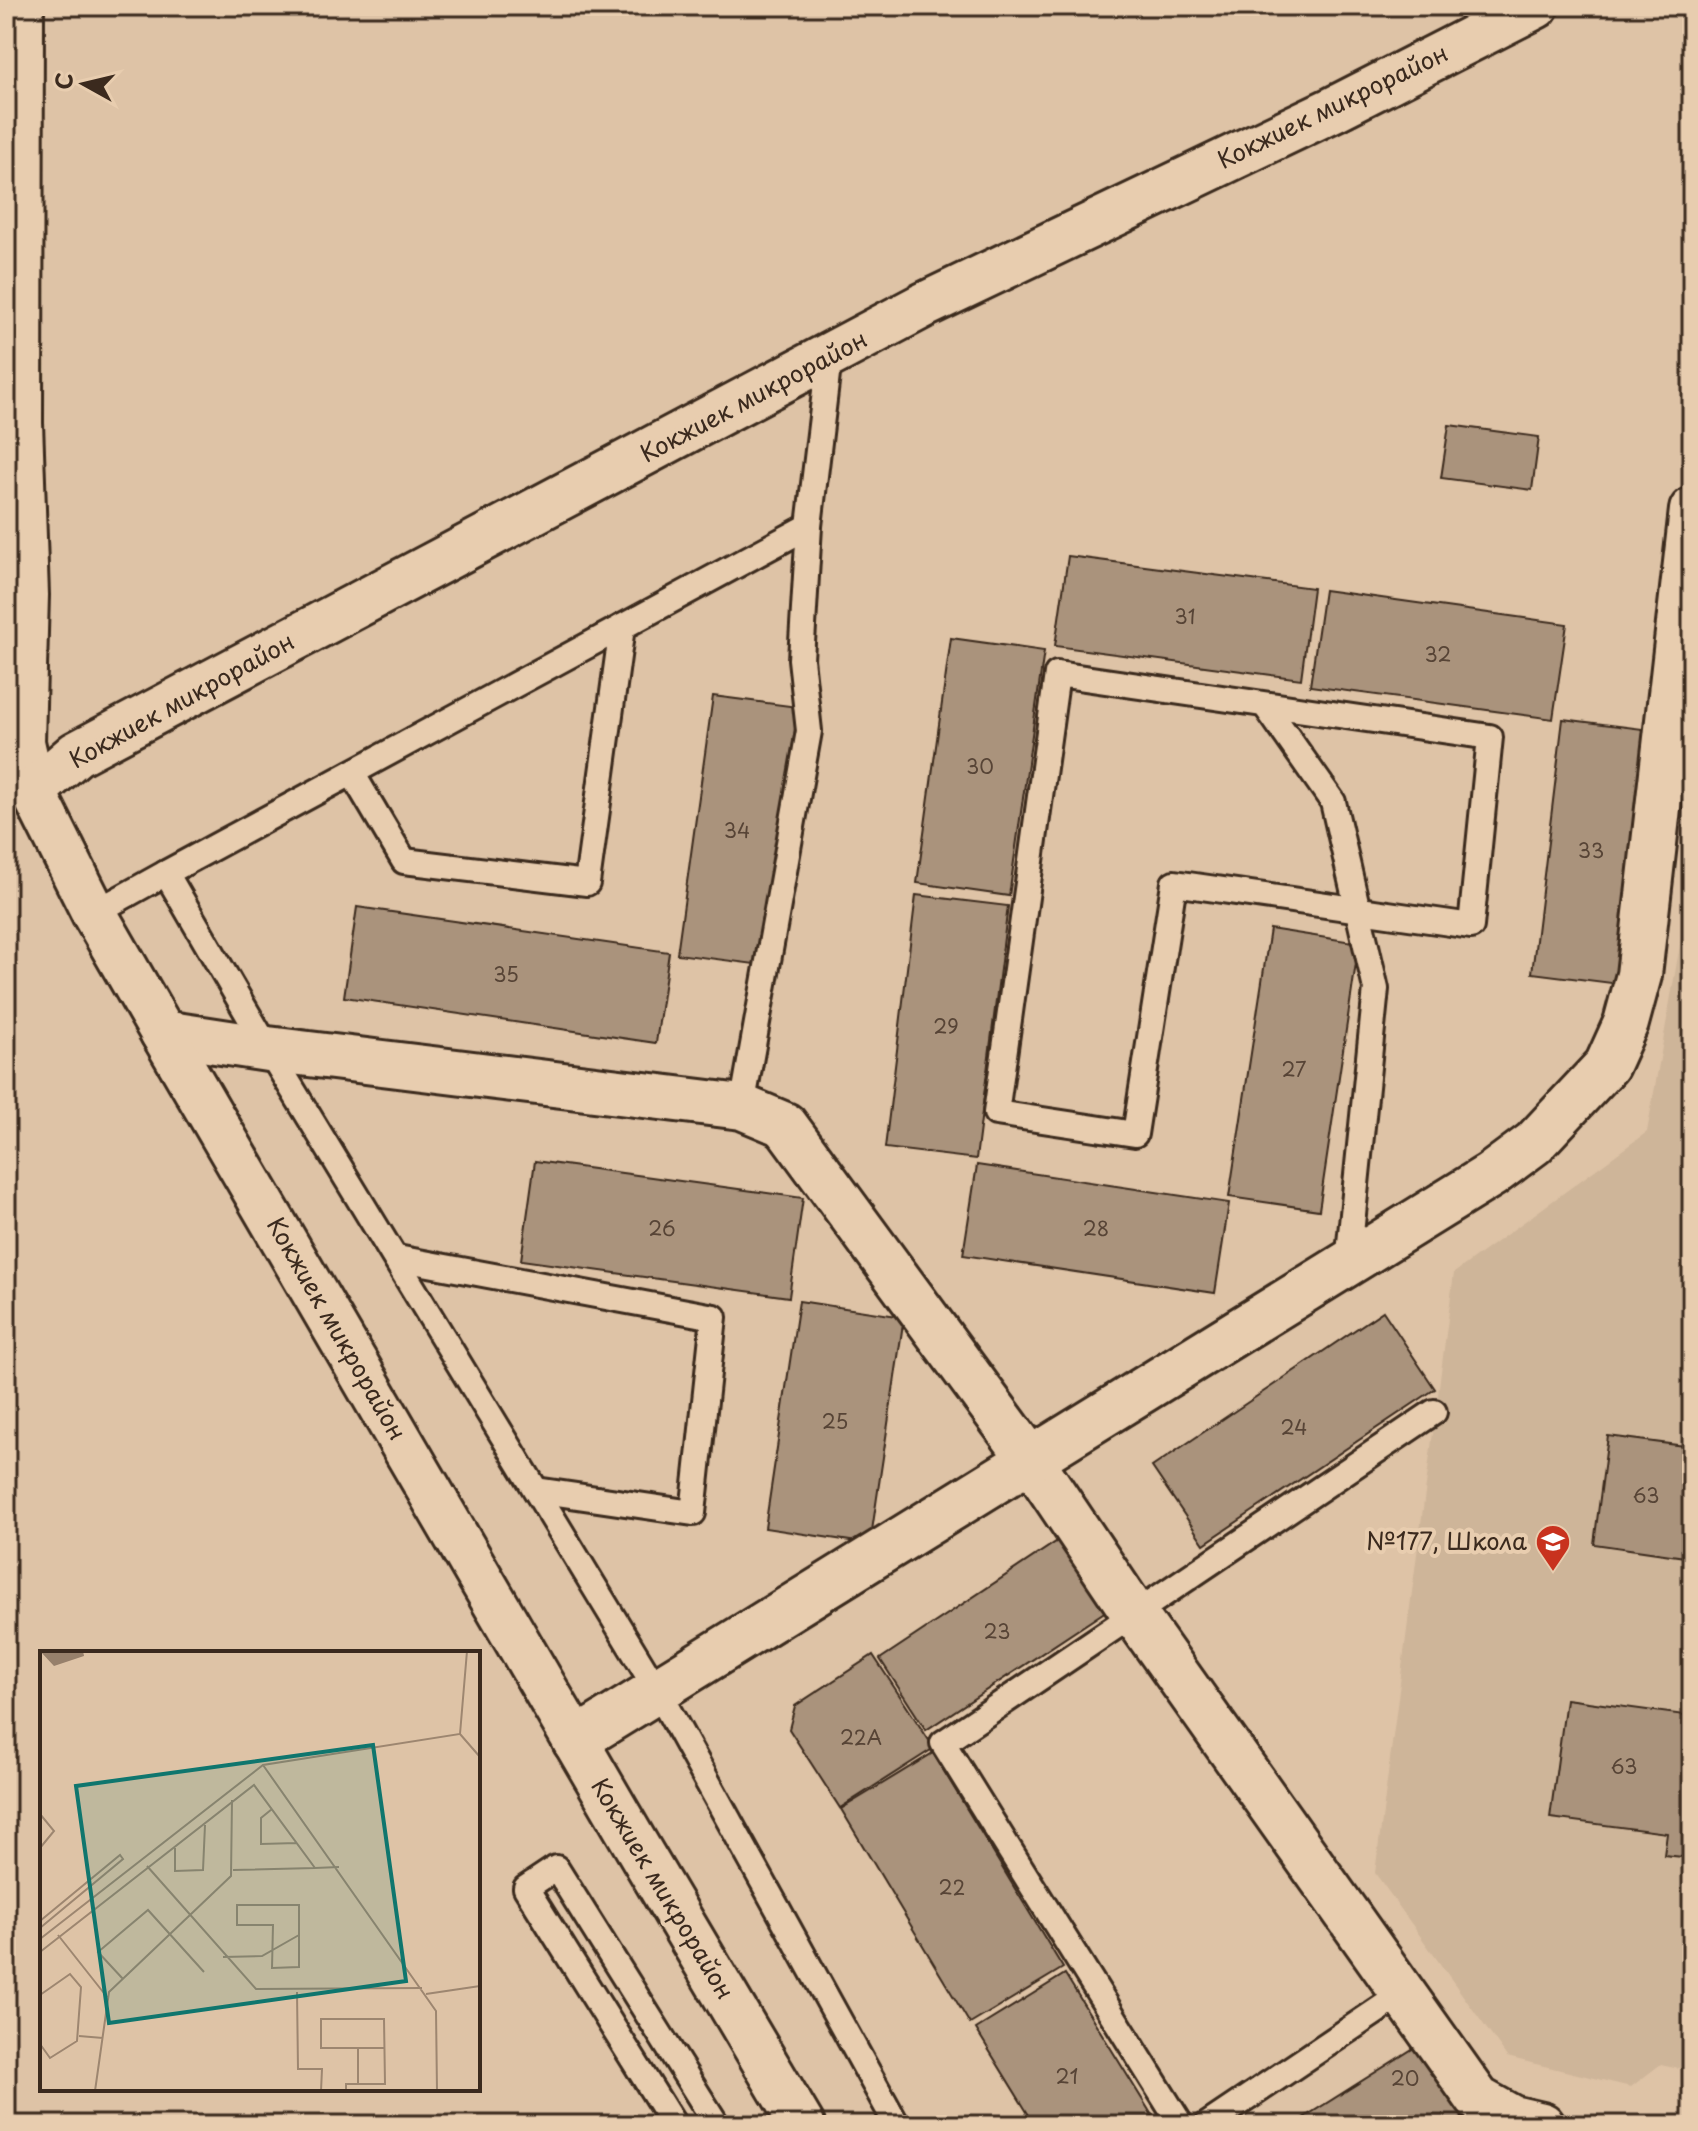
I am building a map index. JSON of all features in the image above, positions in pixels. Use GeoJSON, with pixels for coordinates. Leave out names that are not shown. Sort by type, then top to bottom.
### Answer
{"type":"FeatureCollection","features":[{"type":"Feature","properties":{"kind":"street"},"geometry":{"type":"LineString","coordinates":[[21,6],[20,423],[26,595],[22,742],[33,791]]}},
{"type":"Feature","properties":{"kind":"street","name":"Кокжиек микрорайон"},"geometry":{"type":"LineString","coordinates":[[802,2125],[163,1033],[94,913],[33,791],[76,754],[924,305],[1334,109],[1536,6]]}},
{"type":"Feature","properties":{"kind":"street"},"geometry":{"type":"LineString","coordinates":[[575,1741],[1491,1175],[1534,1143],[1607,1065],[1626,1023],[1639,975],[1678,778],[1692,510]]}},
{"type":"Feature","properties":{"kind":"street"},"geometry":{"type":"LineString","coordinates":[[163,1033],[268,1049],[742,1107],[785,1125],[1031,1460],[1135,1615],[1478,2099],[1518,2123]]}},
{"type":"Feature","properties":{"kind":"lane"},"geometry":{"type":"LineString","coordinates":[[742,1107],[809,731],[801,659],[809,526],[829,358]]}},
{"type":"Feature","properties":{"kind":"lane"},"geometry":{"type":"LineString","coordinates":[[94,913],[809,526]]}},
{"type":"Feature","properties":{"kind":"lane"},"geometry":{"type":"LineString","coordinates":[[352,773],[404,861],[587,883],[622,627]]}},
{"type":"Feature","properties":{"kind":"lane"},"geometry":{"type":"LineString","coordinates":[[1057,674],[1490,737],[1471,926],[1357,907],[1174,883],[1135,1134],[996,1113],[1057,674]]}},
{"type":"Feature","properties":{"kind":"lane"},"geometry":{"type":"LineString","coordinates":[[1265,705],[1333,802],[1376,989],[1348,1263]]}},
{"type":"Feature","properties":{"kind":"lane"},"geometry":{"type":"LineString","coordinates":[[166,873],[268,1049],[657,1690],[897,2125]]}},
{"type":"Feature","properties":{"kind":"lane"},"geometry":{"type":"LineString","coordinates":[[397,1258],[714,1317],[693,1513],[536,1490]]}},
{"type":"Feature","properties":{"kind":"lane"},"geometry":{"type":"LineString","coordinates":[[1181,2125],[943,1743],[1434,1412]]}},
{"type":"Feature","properties":{"kind":"lane"},"geometry":{"type":"LineString","coordinates":[[674,2125],[526,1888],[556,1868],[717,2125]]}},
{"type":"Feature","properties":{"kind":"lane"},"geometry":{"type":"LineString","coordinates":[[1207,2125],[1405,1992]]}},
{"type":"Feature","properties":{"kind":"shaded area","name":"№177, Школа"},"geometry":{"type":"Polygon","coordinates":[[[1692,877],[1692,2071],[1661,2064],[1631,2087],[1507,2057],[1375,1873],[1454,1273],[1647,1132],[1692,877]]]}},
{"type":"Feature","properties":{"kind":"building"},"geometry":{"type":"Polygon","coordinates":[[[1449,425],[1539,437],[1532,490],[1441,478],[1449,425]]]}},
{"type":"Feature","properties":{"kind":"building"},"geometry":{"type":"Polygon","coordinates":[[[1068,556],[1313,588],[1301,679],[1055,646],[1068,556]]]}},
{"type":"Feature","properties":{"kind":"building"},"geometry":{"type":"Polygon","coordinates":[[[1324,590],[1567,624],[1553,719],[1310,686],[1324,590]]]}},
{"type":"Feature","properties":{"kind":"building"},"geometry":{"type":"Polygon","coordinates":[[[951,638],[1044,651],[1009,896],[917,883],[951,638]]]}},
{"type":"Feature","properties":{"kind":"building"},"geometry":{"type":"Polygon","coordinates":[[[713,696],[798,707],[762,965],[677,954],[713,696]]]}},
{"type":"Feature","properties":{"kind":"building"},"geometry":{"type":"Polygon","coordinates":[[[1563,719],[1651,730],[1619,984],[1532,973],[1563,719]]]}},
{"type":"Feature","properties":{"kind":"building"},"geometry":{"type":"Polygon","coordinates":[[[916,895],[1008,906],[976,1159],[885,1148],[916,895]]]}},
{"type":"Feature","properties":{"kind":"building"},"geometry":{"type":"Polygon","coordinates":[[[357,907],[669,952],[656,1043],[344,997],[357,907]]]}},
{"type":"Feature","properties":{"kind":"building"},"geometry":{"type":"Polygon","coordinates":[[[1270,929],[1359,943],[1319,1210],[1229,1197],[1270,929]]]}},
{"type":"Feature","properties":{"kind":"building"},"geometry":{"type":"Polygon","coordinates":[[[535,1161],[803,1198],[789,1297],[521,1260],[535,1161]]]}},
{"type":"Feature","properties":{"kind":"building"},"geometry":{"type":"Polygon","coordinates":[[[977,1165],[1229,1203],[1215,1293],[963,1255],[977,1165]]]}},
{"type":"Feature","properties":{"kind":"building"},"geometry":{"type":"Polygon","coordinates":[[[799,1301],[904,1317],[870,1544],[765,1528],[799,1301]]]}},
{"type":"Feature","properties":{"kind":"building"},"geometry":{"type":"Polygon","coordinates":[[[1383,1311],[1435,1389],[1204,1544],[1152,1467],[1383,1311]]]}},
{"type":"Feature","properties":{"kind":"building"},"geometry":{"type":"Polygon","coordinates":[[[1608,1436],[1692,1447],[1692,1558],[1594,1544],[1608,1436]]]}},
{"type":"Feature","properties":{"kind":"building"},"geometry":{"type":"Polygon","coordinates":[[[1068,1534],[1115,1605],[926,1730],[880,1659],[1068,1534]]]}},
{"type":"Feature","properties":{"kind":"building"},"geometry":{"type":"Polygon","coordinates":[[[873,1655],[934,1748],[840,1808],[789,1729],[795,1706],[873,1655]]]}},
{"type":"Feature","properties":{"kind":"building"},"geometry":{"type":"Polygon","coordinates":[[[1566,1699],[1692,1716],[1692,1858],[1664,1855],[1667,1833],[1550,1818],[1566,1699]]]}},
{"type":"Feature","properties":{"kind":"building"},"geometry":{"type":"Polygon","coordinates":[[[933,1753],[1063,1968],[970,2024],[841,1809],[933,1753]]]}},
{"type":"Feature","properties":{"kind":"building"},"geometry":{"type":"Polygon","coordinates":[[[1065,1974],[1158,2125],[1035,2125],[976,2029],[1065,1974]]]}},
{"type":"Feature","properties":{"kind":"building"},"geometry":{"type":"Polygon","coordinates":[[[1422,2043],[1467,2115],[1450,2125],[1292,2125],[1422,2043]]]}},
{"type":"Feature","properties":{"kind":"place","name":"№177, Школа"},"geometry":{"type":"Point","coordinates":[1553,1573]}}]}
